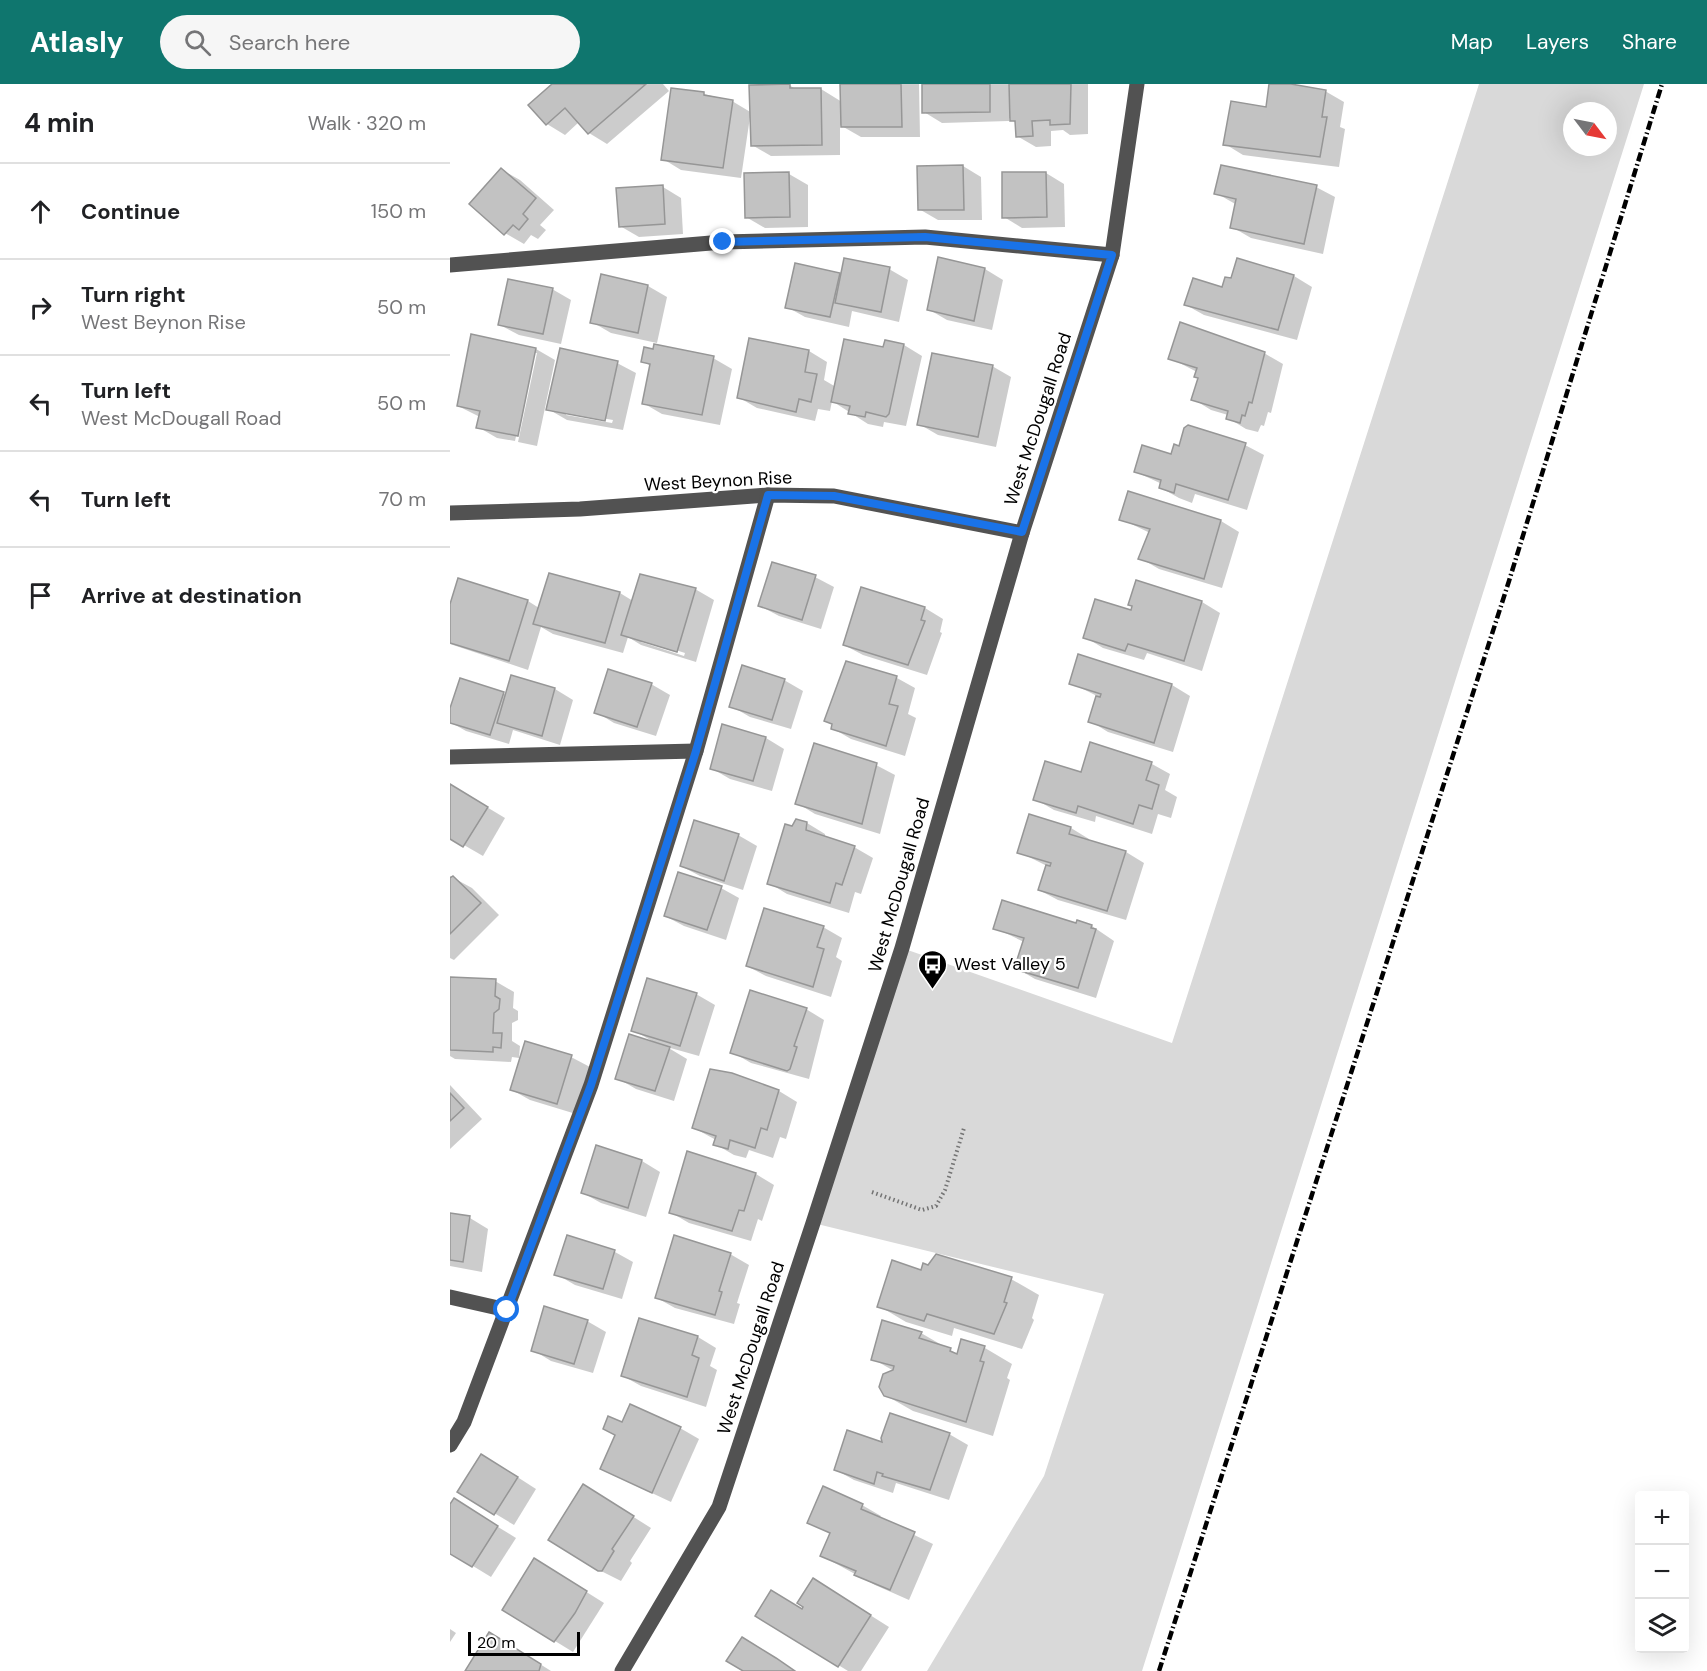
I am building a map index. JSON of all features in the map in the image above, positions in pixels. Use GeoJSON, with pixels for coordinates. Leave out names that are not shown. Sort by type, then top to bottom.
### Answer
{"type":"FeatureCollection","features":[{"type":"Feature","properties":{"kind":"street","name":"West McDougall Road"},"geometry":{"type":"LineString","coordinates":[[622,1671],[719,1507],[902,948],[1022,532],[1112,255],[1137,84]]}},
{"type":"Feature","properties":{"kind":"street"},"geometry":{"type":"LineString","coordinates":[[450,265],[723,242],[925,237],[1112,255]]}},
{"type":"Feature","properties":{"kind":"street"},"geometry":{"type":"LineString","coordinates":[[450,1446],[464,1422],[591,1085],[696,751],[768,495]]}},
{"type":"Feature","properties":{"kind":"street","name":"West Beynon Rise"},"geometry":{"type":"LineString","coordinates":[[450,513],[580,509],[768,495],[834,496],[1022,532]]}},
{"type":"Feature","properties":{"kind":"street"},"geometry":{"type":"LineString","coordinates":[[450,757],[696,751]]}},
{"type":"Feature","properties":{"kind":"street"},"geometry":{"type":"LineString","coordinates":[[450,1297],[507,1310]]}},
{"type":"Feature","properties":{"kind":"path"},"geometry":{"type":"LineString","coordinates":[[873,1192],[922,1210],[936,1206],[945,1190],[964,1128]]}},
{"type":"Feature","properties":{"kind":"shaded area"},"geometry":{"type":"Polygon","coordinates":[[[1479,84],[1644,84],[1142,1671],[927,1671],[1044,1476],[1104,1294],[813,1223],[902,948],[1172,1043],[1479,84]]]}},
{"type":"Feature","properties":{"kind":"building"},"geometry":{"type":"Polygon","coordinates":[[[552,84],[646,84],[588,134],[565,108],[546,125],[528,105],[552,84]]]}},
{"type":"Feature","properties":{"kind":"building"},"geometry":{"type":"Polygon","coordinates":[[[790,84],[790,88],[821,88],[822,145],[751,146],[749,85],[790,84]]]}},
{"type":"Feature","properties":{"kind":"building"},"geometry":{"type":"Polygon","coordinates":[[[840,84],[901,84],[902,127],[841,127],[840,84]]]}},
{"type":"Feature","properties":{"kind":"building"},"geometry":{"type":"Polygon","coordinates":[[[922,84],[990,84],[990,112],[922,113],[922,84]]]}},
{"type":"Feature","properties":{"kind":"building"},"geometry":{"type":"Polygon","coordinates":[[[1009,84],[1071,84],[1070,124],[1050,125],[1050,120],[1032,121],[1033,136],[1016,137],[1015,121],[1010,121],[1009,84]]]}},
{"type":"Feature","properties":{"kind":"building"},"geometry":{"type":"Polygon","coordinates":[[[1269,84],[1291,84],[1326,90],[1322,117],[1327,117],[1320,157],[1223,145],[1231,101],[1266,107],[1269,84]]]}},
{"type":"Feature","properties":{"kind":"building"},"geometry":{"type":"Polygon","coordinates":[[[671,88],[704,92],[704,95],[733,100],[723,168],[661,160],[671,88]]]}},
{"type":"Feature","properties":{"kind":"building"},"geometry":{"type":"Polygon","coordinates":[[[963,165],[964,210],[918,210],[917,166],[963,165]]]}},
{"type":"Feature","properties":{"kind":"building"},"geometry":{"type":"Polygon","coordinates":[[[1221,165],[1317,185],[1304,244],[1230,228],[1236,199],[1214,194],[1221,165]]]}},
{"type":"Feature","properties":{"kind":"building"},"geometry":{"type":"Polygon","coordinates":[[[501,168],[536,198],[523,214],[528,219],[519,230],[513,225],[504,235],[469,204],[501,168]]]}},
{"type":"Feature","properties":{"kind":"building"},"geometry":{"type":"Polygon","coordinates":[[[789,172],[790,217],[745,218],[744,173],[789,172]]]}},
{"type":"Feature","properties":{"kind":"building"},"geometry":{"type":"Polygon","coordinates":[[[1002,172],[1046,172],[1047,217],[1002,218],[1002,172]]]}},
{"type":"Feature","properties":{"kind":"building"},"geometry":{"type":"Polygon","coordinates":[[[663,185],[665,224],[619,227],[616,188],[663,185]]]}},
{"type":"Feature","properties":{"kind":"building"},"geometry":{"type":"Polygon","coordinates":[[[938,257],[985,268],[974,321],[927,310],[938,257]]]}},
{"type":"Feature","properties":{"kind":"building"},"geometry":{"type":"Polygon","coordinates":[[[844,258],[890,267],[881,312],[835,303],[844,258]]]}},
{"type":"Feature","properties":{"kind":"building"},"geometry":{"type":"Polygon","coordinates":[[[1237,258],[1294,275],[1278,330],[1184,305],[1193,278],[1222,287],[1225,277],[1231,278],[1237,258]]]}},
{"type":"Feature","properties":{"kind":"building"},"geometry":{"type":"Polygon","coordinates":[[[795,263],[840,273],[830,317],[785,308],[795,263]]]}},
{"type":"Feature","properties":{"kind":"building"},"geometry":{"type":"Polygon","coordinates":[[[601,274],[648,285],[638,333],[590,323],[601,274]]]}},
{"type":"Feature","properties":{"kind":"building"},"geometry":{"type":"Polygon","coordinates":[[[508,279],[553,288],[543,334],[498,325],[508,279]]]}},
{"type":"Feature","properties":{"kind":"building"},"geometry":{"type":"Polygon","coordinates":[[[1180,322],[1265,352],[1252,403],[1249,402],[1245,416],[1242,415],[1240,423],[1226,419],[1228,411],[1191,400],[1198,378],[1194,377],[1197,368],[1168,359],[1180,322]]]}},
{"type":"Feature","properties":{"kind":"building"},"geometry":{"type":"Polygon","coordinates":[[[471,334],[536,348],[518,436],[476,428],[480,411],[457,406],[471,334]]]}},
{"type":"Feature","properties":{"kind":"building"},"geometry":{"type":"Polygon","coordinates":[[[749,338],[809,350],[805,372],[817,374],[811,402],[799,399],[796,412],[737,398],[749,338]]]}},
{"type":"Feature","properties":{"kind":"building"},"geometry":{"type":"Polygon","coordinates":[[[844,339],[883,347],[885,340],[904,344],[889,414],[886,417],[866,412],[865,417],[848,414],[850,406],[831,402],[844,339]]]}},
{"type":"Feature","properties":{"kind":"building"},"geometry":{"type":"Polygon","coordinates":[[[654,344],[714,356],[702,415],[642,404],[650,364],[641,362],[644,347],[653,349],[654,344]]]}},
{"type":"Feature","properties":{"kind":"building"},"geometry":{"type":"Polygon","coordinates":[[[560,348],[618,361],[605,421],[546,410],[560,348]]]}},
{"type":"Feature","properties":{"kind":"building"},"geometry":{"type":"Polygon","coordinates":[[[932,353],[993,365],[978,437],[917,425],[932,353]]]}},
{"type":"Feature","properties":{"kind":"building"},"geometry":{"type":"Polygon","coordinates":[[[1188,425],[1246,443],[1228,500],[1176,484],[1174,493],[1159,488],[1161,480],[1134,472],[1142,445],[1171,454],[1174,444],[1179,446],[1184,428],[1188,425]]]}},
{"type":"Feature","properties":{"kind":"building"},"geometry":{"type":"Polygon","coordinates":[[[1128,491],[1221,520],[1204,579],[1138,559],[1150,529],[1119,520],[1128,491]]]}},
{"type":"Feature","properties":{"kind":"building"},"geometry":{"type":"Polygon","coordinates":[[[772,562],[816,575],[802,620],[758,606],[772,562]]]}},
{"type":"Feature","properties":{"kind":"building"},"geometry":{"type":"Polygon","coordinates":[[[549,573],[620,592],[605,643],[533,624],[549,573]]]}},
{"type":"Feature","properties":{"kind":"building"},"geometry":{"type":"Polygon","coordinates":[[[640,574],[696,588],[677,652],[621,635],[640,574]]]}},
{"type":"Feature","properties":{"kind":"building"},"geometry":{"type":"Polygon","coordinates":[[[458,578],[528,600],[509,661],[450,643],[450,604],[458,578]]]}},
{"type":"Feature","properties":{"kind":"building"},"geometry":{"type":"Polygon","coordinates":[[[1136,580],[1202,601],[1184,661],[1128,644],[1125,651],[1083,638],[1095,599],[1131,610],[1132,606],[1128,605],[1136,580]]]}},
{"type":"Feature","properties":{"kind":"building"},"geometry":{"type":"Polygon","coordinates":[[[861,587],[925,607],[921,620],[925,621],[908,665],[843,645],[861,587]]]}},
{"type":"Feature","properties":{"kind":"building"},"geometry":{"type":"Polygon","coordinates":[[[1078,654],[1172,684],[1154,743],[1088,722],[1096,696],[1100,697],[1101,694],[1069,684],[1078,654]]]}},
{"type":"Feature","properties":{"kind":"building"},"geometry":{"type":"Polygon","coordinates":[[[846,661],[897,676],[889,704],[898,706],[886,746],[831,729],[832,724],[824,721],[846,661]]]}},
{"type":"Feature","properties":{"kind":"building"},"geometry":{"type":"Polygon","coordinates":[[[742,665],[785,679],[772,720],[729,707],[742,665]]]}},
{"type":"Feature","properties":{"kind":"building"},"geometry":{"type":"Polygon","coordinates":[[[608,669],[652,683],[637,727],[594,713],[608,669]]]}},
{"type":"Feature","properties":{"kind":"building"},"geometry":{"type":"Polygon","coordinates":[[[511,675],[555,688],[542,736],[497,723],[511,675]]]}},
{"type":"Feature","properties":{"kind":"building"},"geometry":{"type":"Polygon","coordinates":[[[460,678],[504,692],[490,735],[450,723],[450,708],[460,678]]]}},
{"type":"Feature","properties":{"kind":"building"},"geometry":{"type":"Polygon","coordinates":[[[722,724],[766,737],[753,781],[710,769],[722,724]]]}},
{"type":"Feature","properties":{"kind":"building"},"geometry":{"type":"Polygon","coordinates":[[[1090,742],[1152,762],[1146,780],[1159,785],[1152,809],[1139,805],[1133,824],[1078,806],[1076,813],[1033,800],[1045,761],[1081,772],[1090,742]]]}},
{"type":"Feature","properties":{"kind":"building"},"geometry":{"type":"Polygon","coordinates":[[[814,743],[877,763],[862,824],[795,804],[814,743]]]}},
{"type":"Feature","properties":{"kind":"building"},"geometry":{"type":"Polygon","coordinates":[[[450,784],[488,807],[463,847],[450,839],[450,784]]]}},
{"type":"Feature","properties":{"kind":"building"},"geometry":{"type":"Polygon","coordinates":[[[1029,814],[1071,827],[1069,834],[1126,851],[1107,911],[1038,890],[1046,865],[1050,866],[1051,863],[1017,853],[1029,814]]]}},
{"type":"Feature","properties":{"kind":"building"},"geometry":{"type":"Polygon","coordinates":[[[796,819],[807,822],[806,830],[855,846],[842,885],[836,883],[830,903],[767,884],[785,824],[792,826],[796,819]]]}},
{"type":"Feature","properties":{"kind":"building"},"geometry":{"type":"Polygon","coordinates":[[[694,820],[739,834],[724,881],[680,866],[694,820]]]}},
{"type":"Feature","properties":{"kind":"building"},"geometry":{"type":"Polygon","coordinates":[[[678,872],[722,886],[707,930],[664,916],[678,872]]]}},
{"type":"Feature","properties":{"kind":"building"},"geometry":{"type":"Polygon","coordinates":[[[453,876],[481,903],[450,934],[450,878],[453,876]]]}},
{"type":"Feature","properties":{"kind":"building"},"geometry":{"type":"Polygon","coordinates":[[[1002,900],[1076,923],[1077,920],[1092,925],[1091,928],[1096,929],[1078,988],[1014,969],[1024,938],[993,929],[1002,900]]]}},
{"type":"Feature","properties":{"kind":"building"},"geometry":{"type":"Polygon","coordinates":[[[764,908],[824,926],[817,947],[824,949],[813,987],[746,966],[764,908]]]}},
{"type":"Feature","properties":{"kind":"building"},"geometry":{"type":"Polygon","coordinates":[[[450,977],[496,979],[495,996],[500,999],[499,1009],[494,1013],[493,1033],[502,1033],[501,1048],[493,1047],[493,1052],[450,1050],[450,977]]]}},
{"type":"Feature","properties":{"kind":"building"},"geometry":{"type":"Polygon","coordinates":[[[647,978],[697,993],[680,1046],[631,1031],[647,978]]]}},
{"type":"Feature","properties":{"kind":"building"},"geometry":{"type":"Polygon","coordinates":[[[750,990],[807,1008],[794,1046],[797,1047],[790,1069],[787,1071],[730,1053],[750,990]]]}},
{"type":"Feature","properties":{"kind":"building"},"geometry":{"type":"Polygon","coordinates":[[[629,1034],[670,1047],[655,1091],[615,1079],[629,1034]]]}},
{"type":"Feature","properties":{"kind":"building"},"geometry":{"type":"Polygon","coordinates":[[[525,1041],[572,1055],[557,1104],[510,1090],[525,1041]]]}},
{"type":"Feature","properties":{"kind":"building"},"geometry":{"type":"Polygon","coordinates":[[[710,1069],[732,1073],[779,1090],[767,1130],[761,1128],[755,1148],[730,1140],[728,1149],[713,1145],[716,1136],[692,1128],[710,1069]]]}},
{"type":"Feature","properties":{"kind":"building"},"geometry":{"type":"Polygon","coordinates":[[[450,1093],[464,1108],[450,1121],[450,1093]]]}},
{"type":"Feature","properties":{"kind":"building"},"geometry":{"type":"Polygon","coordinates":[[[596,1145],[642,1160],[628,1208],[581,1193],[596,1145]]]}},
{"type":"Feature","properties":{"kind":"building"},"geometry":{"type":"Polygon","coordinates":[[[687,1151],[756,1173],[744,1211],[739,1210],[732,1231],[669,1213],[687,1151]]]}},
{"type":"Feature","properties":{"kind":"building"},"geometry":{"type":"Polygon","coordinates":[[[450,1213],[470,1216],[463,1262],[450,1260],[450,1213]]]}},
{"type":"Feature","properties":{"kind":"building"},"geometry":{"type":"Polygon","coordinates":[[[567,1235],[615,1250],[603,1289],[554,1275],[567,1235]]]}},
{"type":"Feature","properties":{"kind":"building"},"geometry":{"type":"Polygon","coordinates":[[[674,1235],[731,1253],[719,1291],[722,1292],[715,1315],[655,1298],[674,1235]]]}},
{"type":"Feature","properties":{"kind":"building"},"geometry":{"type":"Polygon","coordinates":[[[936,1254],[1012,1277],[1004,1302],[1007,1303],[994,1334],[927,1314],[924,1321],[877,1307],[892,1260],[921,1270],[923,1263],[928,1265],[936,1254]]]}},
{"type":"Feature","properties":{"kind":"building"},"geometry":{"type":"Polygon","coordinates":[[[544,1306],[588,1320],[574,1364],[531,1351],[544,1306]]]}},
{"type":"Feature","properties":{"kind":"building"},"geometry":{"type":"Polygon","coordinates":[[[639,1318],[698,1336],[692,1355],[699,1358],[687,1397],[621,1376],[639,1318]]]}},
{"type":"Feature","properties":{"kind":"building"},"geometry":{"type":"Polygon","coordinates":[[[882,1320],[922,1332],[919,1338],[951,1348],[950,1351],[957,1354],[961,1339],[985,1346],[980,1361],[984,1362],[966,1422],[884,1396],[879,1387],[883,1374],[893,1370],[894,1366],[871,1360],[882,1320]]]}},
{"type":"Feature","properties":{"kind":"building"},"geometry":{"type":"Polygon","coordinates":[[[630,1404],[681,1427],[652,1493],[600,1469],[615,1435],[603,1429],[608,1416],[622,1422],[630,1404]]]}},
{"type":"Feature","properties":{"kind":"building"},"geometry":{"type":"Polygon","coordinates":[[[890,1413],[950,1433],[930,1490],[882,1476],[883,1474],[877,1472],[874,1484],[834,1470],[847,1430],[882,1442],[881,1438],[890,1413]]]}},
{"type":"Feature","properties":{"kind":"building"},"geometry":{"type":"Polygon","coordinates":[[[481,1454],[518,1477],[494,1515],[457,1492],[481,1454]]]}},
{"type":"Feature","properties":{"kind":"building"},"geometry":{"type":"Polygon","coordinates":[[[583,1484],[634,1516],[612,1549],[614,1551],[602,1571],[598,1571],[548,1540],[583,1484]]]}},
{"type":"Feature","properties":{"kind":"building"},"geometry":{"type":"Polygon","coordinates":[[[823,1486],[863,1504],[861,1509],[915,1532],[890,1590],[854,1575],[856,1571],[820,1556],[830,1533],[807,1523],[823,1486]]]}},
{"type":"Feature","properties":{"kind":"building"},"geometry":{"type":"Polygon","coordinates":[[[454,1498],[498,1526],[472,1567],[450,1554],[450,1504],[454,1498]]]}},
{"type":"Feature","properties":{"kind":"building"},"geometry":{"type":"Polygon","coordinates":[[[534,1558],[587,1591],[575,1613],[554,1642],[502,1610],[534,1558]]]}},
{"type":"Feature","properties":{"kind":"building"},"geometry":{"type":"Polygon","coordinates":[[[813,1578],[871,1615],[838,1667],[755,1616],[771,1590],[802,1609],[803,1607],[797,1603],[813,1578]]]}},
{"type":"Feature","properties":{"kind":"building"},"geometry":{"type":"Polygon","coordinates":[[[489,1632],[541,1664],[539,1671],[465,1671],[489,1632]]]}},
{"type":"Feature","properties":{"kind":"building"},"geometry":{"type":"Polygon","coordinates":[[[742,1637],[795,1671],[743,1671],[726,1661],[742,1637]]]}},
{"type":"Feature","properties":{"kind":"railway"},"geometry":{"type":"LineString","coordinates":[[1159,1671],[1509,581],[1662,84]]}},
{"type":"Feature","properties":{"kind":"place","name":"West Valley 5"},"geometry":{"type":"Point","coordinates":[933,990]}},
{"type":"Feature","properties":{"kind":"route"},"geometry":{"type":"LineString","coordinates":[[507,1310],[591,1085],[696,751],[768,495],[834,496],[1022,532],[1112,255],[925,237],[723,242]]}}]}
